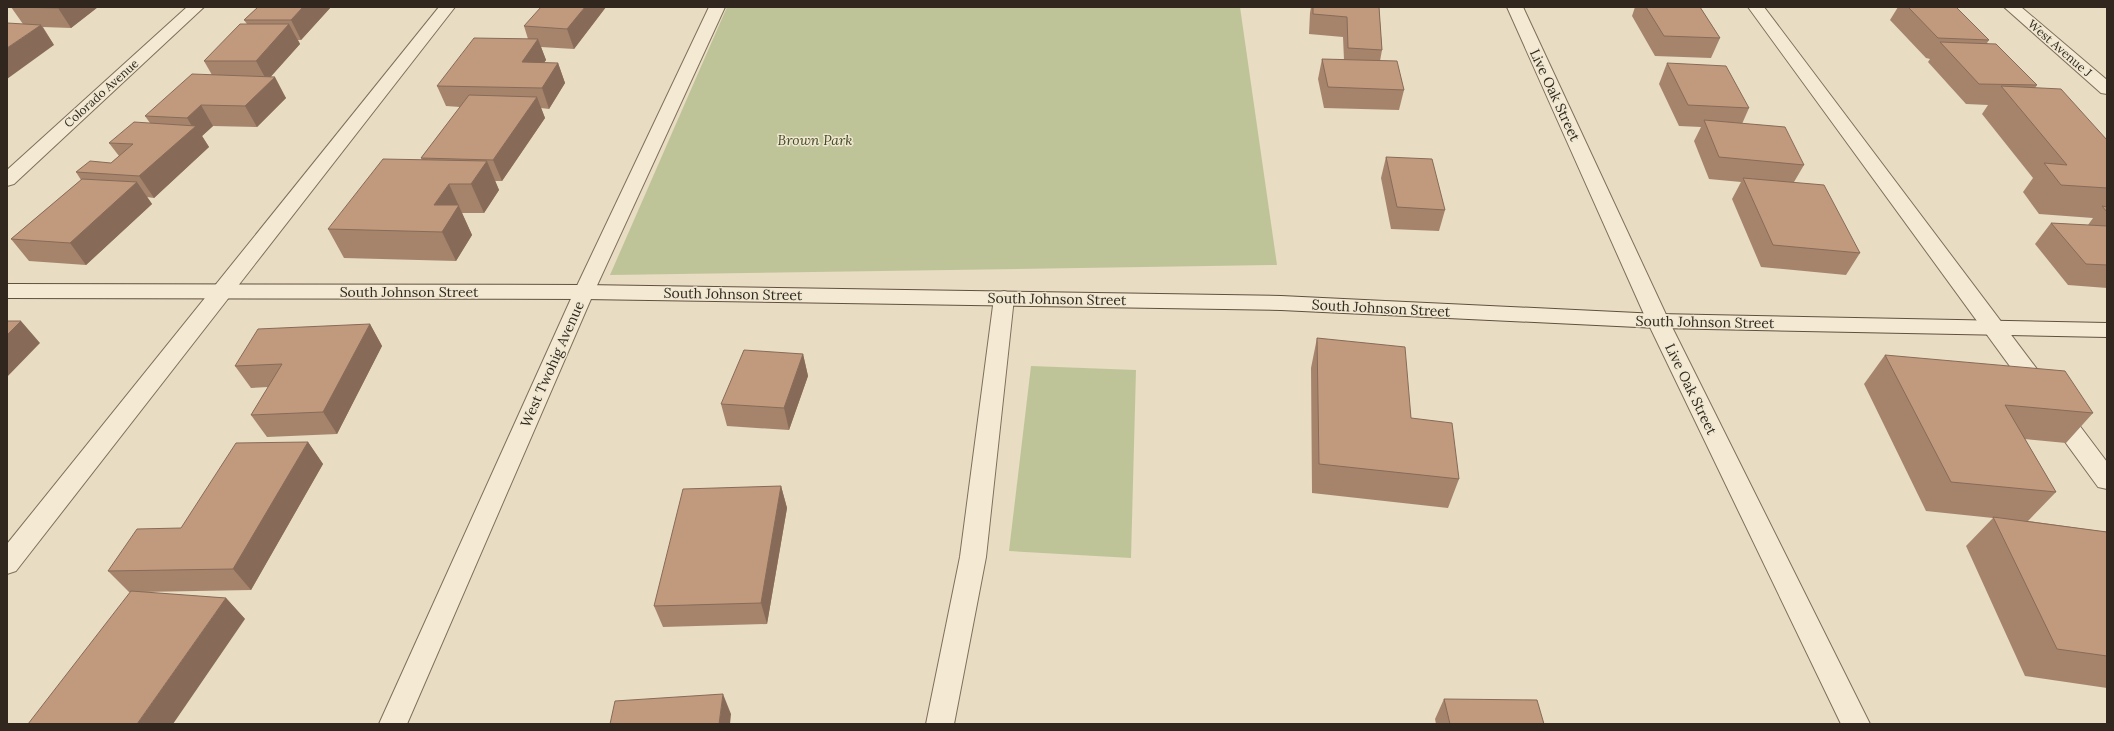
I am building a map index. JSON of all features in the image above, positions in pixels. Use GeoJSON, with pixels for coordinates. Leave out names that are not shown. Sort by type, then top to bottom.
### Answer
{"type":"FeatureCollection","features":[{"type":"Feature","properties":{"kind":"street","name":"Colorado Avenue"},"geometry":{"type":"LineString","coordinates":[[7,180],[196,7]]}},
{"type":"Feature","properties":{"kind":"street"},"geometry":{"type":"LineString","coordinates":[[7,563],[447,7]]}},
{"type":"Feature","properties":{"kind":"street","name":"West Twohig Avenue"},"geometry":{"type":"LineString","coordinates":[[393,724],[584,292],[716,7]]}},
{"type":"Feature","properties":{"kind":"street","name":"Live Oak Street"},"geometry":{"type":"LineString","coordinates":[[1515,7],[1658,321],[1856,724]]}},
{"type":"Feature","properties":{"kind":"street"},"geometry":{"type":"LineString","coordinates":[[1756,7],[2107,480]]}},
{"type":"Feature","properties":{"kind":"street","name":"West Avenue J"},"geometry":{"type":"LineString","coordinates":[[2012,7],[2107,89]]}},
{"type":"Feature","properties":{"kind":"street","name":"South Johnson Street"},"geometry":{"type":"LineString","coordinates":[[7,291],[584,292],[1281,303],[1658,321],[2107,330]]}},
{"type":"Feature","properties":{"kind":"street"},"geometry":{"type":"LineString","coordinates":[[940,724],[973,557],[1004,298]]}},
{"type":"Feature","properties":{"kind":"green space","name":"Brown Park"},"geometry":{"type":"Polygon","coordinates":[[[727,7],[1240,7],[1277,265],[610,275],[727,7]]]}},
{"type":"Feature","properties":{"kind":"green space"},"geometry":{"type":"Polygon","coordinates":[[[1031,366],[1136,370],[1131,558],[1009,551],[1031,366]]]}},
{"type":"Feature","properties":{"kind":"building"},"geometry":{"type":"Polygon","coordinates":[[[11,7],[59,7],[58,8],[11,7]]]}},
{"type":"Feature","properties":{"kind":"building"},"geometry":{"type":"Polygon","coordinates":[[[258,7],[303,7],[291,20],[244,20],[258,7]]]}},
{"type":"Feature","properties":{"kind":"building"},"geometry":{"type":"Polygon","coordinates":[[[541,7],[585,7],[567,29],[524,26],[541,7]]]}},
{"type":"Feature","properties":{"kind":"building"},"geometry":{"type":"Polygon","coordinates":[[[1313,7],[1379,7],[1382,50],[1348,48],[1347,17],[1313,14],[1313,7]]]}},
{"type":"Feature","properties":{"kind":"building"},"geometry":{"type":"Polygon","coordinates":[[[1646,7],[1700,7],[1720,38],[1664,36],[1646,7]]]}},
{"type":"Feature","properties":{"kind":"building"},"geometry":{"type":"Polygon","coordinates":[[[1908,7],[1956,7],[1989,40],[1938,38],[1908,7]]]}},
{"type":"Feature","properties":{"kind":"building"},"geometry":{"type":"Polygon","coordinates":[[[7,23],[41,25],[7,48],[7,23]]]}},
{"type":"Feature","properties":{"kind":"building"},"geometry":{"type":"Polygon","coordinates":[[[240,24],[289,24],[256,61],[204,61],[240,24]]]}},
{"type":"Feature","properties":{"kind":"building"},"geometry":{"type":"Polygon","coordinates":[[[474,38],[538,39],[522,62],[558,63],[542,88],[437,86],[474,38]]]}},
{"type":"Feature","properties":{"kind":"building"},"geometry":{"type":"Polygon","coordinates":[[[1940,42],[1996,44],[2037,85],[1979,84],[1940,42]]]}},
{"type":"Feature","properties":{"kind":"building"},"geometry":{"type":"Polygon","coordinates":[[[1322,59],[1397,61],[1404,90],[1328,87],[1322,59]]]}},
{"type":"Feature","properties":{"kind":"building"},"geometry":{"type":"Polygon","coordinates":[[[1667,63],[1726,66],[1749,108],[1688,105],[1667,63]]]}},
{"type":"Feature","properties":{"kind":"building"},"geometry":{"type":"Polygon","coordinates":[[[192,74],[275,77],[245,106],[201,105],[187,118],[145,116],[192,74]]]}},
{"type":"Feature","properties":{"kind":"building"},"geometry":{"type":"Polygon","coordinates":[[[2001,86],[2061,89],[2107,140],[2107,188],[2061,185],[2044,163],[2067,165],[2001,86]]]}},
{"type":"Feature","properties":{"kind":"building"},"geometry":{"type":"Polygon","coordinates":[[[469,95],[537,97],[493,160],[421,158],[469,95]]]}},
{"type":"Feature","properties":{"kind":"building"},"geometry":{"type":"Polygon","coordinates":[[[1704,120],[1785,127],[1804,165],[1719,157],[1704,120]]]}},
{"type":"Feature","properties":{"kind":"building"},"geometry":{"type":"Polygon","coordinates":[[[134,122],[196,126],[139,176],[76,172],[90,161],[111,163],[133,144],[109,143],[134,122]]]}},
{"type":"Feature","properties":{"kind":"building"},"geometry":{"type":"Polygon","coordinates":[[[1386,157],[1432,159],[1445,210],[1397,207],[1386,157]]]}},
{"type":"Feature","properties":{"kind":"building"},"geometry":{"type":"Polygon","coordinates":[[[383,159],[487,161],[471,184],[449,184],[434,205],[459,205],[442,232],[328,229],[383,159]]]}},
{"type":"Feature","properties":{"kind":"building"},"geometry":{"type":"Polygon","coordinates":[[[1743,178],[1824,185],[1860,253],[1773,245],[1743,178]]]}},
{"type":"Feature","properties":{"kind":"building"},"geometry":{"type":"Polygon","coordinates":[[[82,179],[137,182],[70,243],[11,239],[82,179]]]}},
{"type":"Feature","properties":{"kind":"building"},"geometry":{"type":"Polygon","coordinates":[[[2102,206],[2107,207],[2107,212],[2102,206]]]}},
{"type":"Feature","properties":{"kind":"building"},"geometry":{"type":"Polygon","coordinates":[[[2051,223],[2107,226],[2107,265],[2086,264],[2051,223]]]}},
{"type":"Feature","properties":{"kind":"building"},"geometry":{"type":"Polygon","coordinates":[[[7,321],[21,321],[7,335],[7,321]]]}},
{"type":"Feature","properties":{"kind":"building"},"geometry":{"type":"Polygon","coordinates":[[[370,324],[323,412],[251,415],[282,364],[235,366],[258,329],[370,324]]]}},
{"type":"Feature","properties":{"kind":"building"},"geometry":{"type":"Polygon","coordinates":[[[1317,338],[1405,347],[1411,418],[1452,423],[1459,479],[1319,464],[1317,338]]]}},
{"type":"Feature","properties":{"kind":"building"},"geometry":{"type":"Polygon","coordinates":[[[744,350],[803,354],[784,408],[721,404],[744,350]]]}},
{"type":"Feature","properties":{"kind":"building"},"geometry":{"type":"Polygon","coordinates":[[[1885,355],[2065,371],[2093,413],[2005,405],[2056,492],[1951,482],[1885,355]]]}},
{"type":"Feature","properties":{"kind":"building"},"geometry":{"type":"Polygon","coordinates":[[[308,442],[233,569],[108,571],[137,529],[181,528],[236,443],[308,442]]]}},
{"type":"Feature","properties":{"kind":"building"},"geometry":{"type":"Polygon","coordinates":[[[781,486],[761,603],[654,606],[683,489],[781,486]]]}},
{"type":"Feature","properties":{"kind":"building"},"geometry":{"type":"Polygon","coordinates":[[[1993,517],[2107,532],[2107,656],[2057,649],[1993,517]]]}},
{"type":"Feature","properties":{"kind":"building"},"geometry":{"type":"Polygon","coordinates":[[[131,591],[226,598],[137,724],[28,724],[131,591]]]}},
{"type":"Feature","properties":{"kind":"building"},"geometry":{"type":"Polygon","coordinates":[[[723,694],[719,724],[610,724],[615,701],[723,694]]]}},
{"type":"Feature","properties":{"kind":"building"},"geometry":{"type":"Polygon","coordinates":[[[1444,699],[1537,700],[1544,724],[1450,724],[1444,699]]]}}]}
